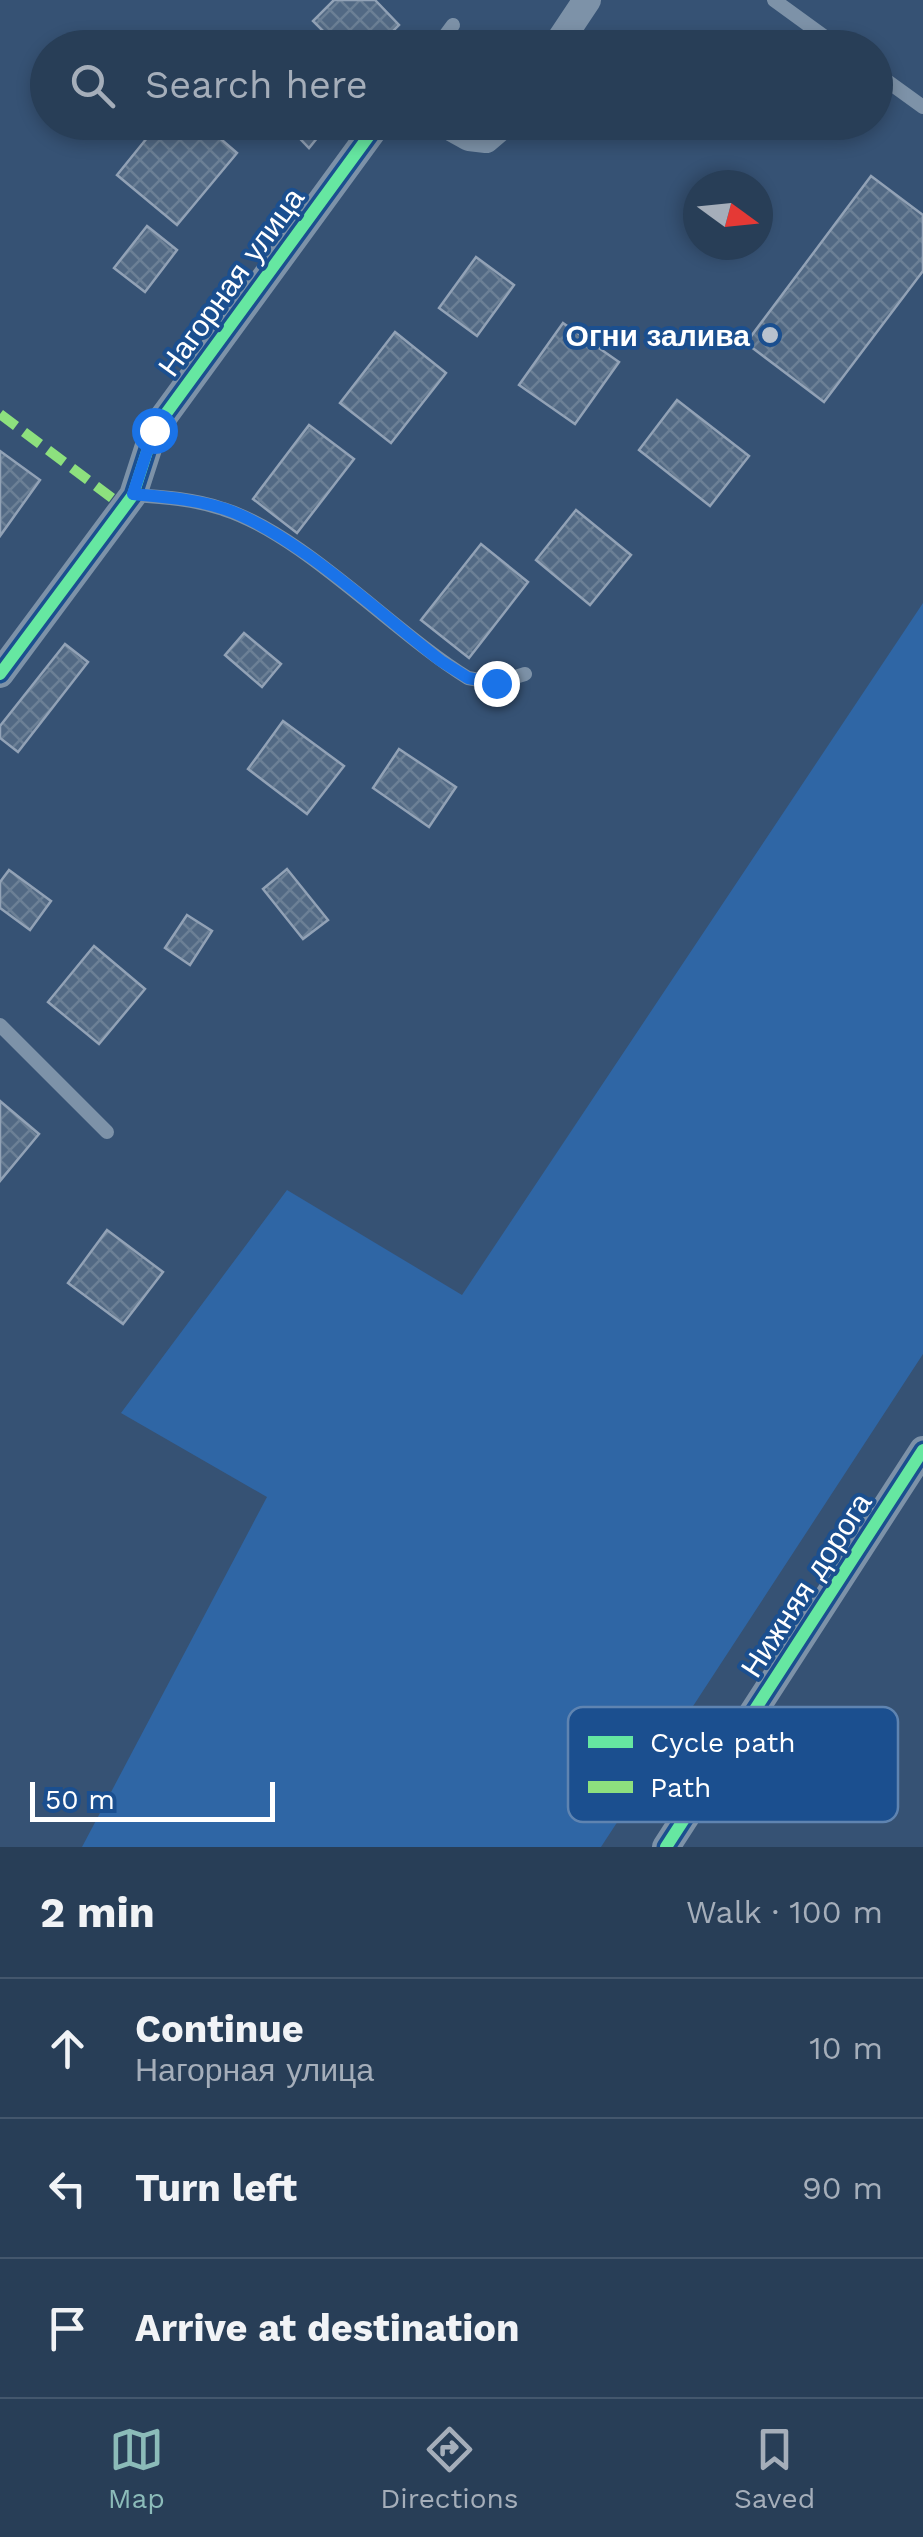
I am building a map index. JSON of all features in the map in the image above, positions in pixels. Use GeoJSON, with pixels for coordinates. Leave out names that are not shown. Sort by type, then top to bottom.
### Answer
{"type":"FeatureCollection","features":[{"type":"Feature","properties":{"kind":"street"},"geometry":{"type":"LineString","coordinates":[[567,30],[587,0]]}},
{"type":"Feature","properties":{"kind":"street","name":"Нагорная улица"},"geometry":{"type":"LineString","coordinates":[[0,674],[133,494],[154,430],[366,140]]}},
{"type":"Feature","properties":{"kind":"street","name":"Нижняя дорога"},"geometry":{"type":"LineString","coordinates":[[757,1707],[923,1450]]}},
{"type":"Feature","properties":{"kind":"street","name":"Нижняя дорога"},"geometry":{"type":"LineString","coordinates":[[666,1847],[682,1822]]}},
{"type":"Feature","properties":{"kind":"lane"},"geometry":{"type":"LineString","coordinates":[[774,0],[815,30]]}},
{"type":"Feature","properties":{"kind":"lane"},"geometry":{"type":"LineString","coordinates":[[449,30],[453,25]]}},
{"type":"Feature","properties":{"kind":"lane"},"geometry":{"type":"LineString","coordinates":[[893,85],[923,107]]}},
{"type":"Feature","properties":{"kind":"lane"},"geometry":{"type":"LineString","coordinates":[[133,494],[187,499],[227,510],[272,532],[468,678],[496,683],[525,674]]}},
{"type":"Feature","properties":{"kind":"lane"},"geometry":{"type":"LineString","coordinates":[[0,1025],[107,1132]]}},
{"type":"Feature","properties":{"kind":"shaded area"},"geometry":{"type":"Polygon","coordinates":[[[923,603],[923,1354],[692,1707],[568,1707],[568,1822],[617,1822],[601,1847],[82,1847],[267,1497],[121,1413],[287,1190],[462,1295],[923,603]]]}},
{"type":"Feature","properties":{"kind":"building"},"geometry":{"type":"Polygon","coordinates":[[[334,0],[375,0],[399,25],[394,30],[322,30],[313,21],[334,0]]]}},
{"type":"Feature","properties":{"kind":"building"},"geometry":{"type":"Polygon","coordinates":[[[145,140],[222,140],[237,153],[177,225],[117,175],[145,140]]]}},
{"type":"Feature","properties":{"kind":"building"},"geometry":{"type":"Polygon","coordinates":[[[871,176],[923,215],[923,271],[824,402],[746,343],[871,176]]]}},
{"type":"Feature","properties":{"kind":"building"},"geometry":{"type":"Polygon","coordinates":[[[147,226],[177,250],[145,292],[114,268],[147,226]]]}},
{"type":"Feature","properties":{"kind":"building"},"geometry":{"type":"Polygon","coordinates":[[[476,257],[514,285],[477,336],[439,308],[476,257]]]}},
{"type":"Feature","properties":{"kind":"building"},"geometry":{"type":"Polygon","coordinates":[[[563,323],[619,362],[575,424],[519,385],[563,323]]]}},
{"type":"Feature","properties":{"kind":"building"},"geometry":{"type":"Polygon","coordinates":[[[395,332],[446,373],[391,443],[340,403],[395,332]]]}},
{"type":"Feature","properties":{"kind":"building"},"geometry":{"type":"Polygon","coordinates":[[[677,400],[749,456],[710,506],[639,450],[677,400]]]}},
{"type":"Feature","properties":{"kind":"building"},"geometry":{"type":"Polygon","coordinates":[[[309,425],[354,459],[297,533],[253,499],[309,425]]]}},
{"type":"Feature","properties":{"kind":"building"},"geometry":{"type":"Polygon","coordinates":[[[0,451],[40,480],[0,536],[0,451]]]}},
{"type":"Feature","properties":{"kind":"building"},"geometry":{"type":"Polygon","coordinates":[[[576,510],[631,555],[590,605],[536,560],[576,510]]]}},
{"type":"Feature","properties":{"kind":"building"},"geometry":{"type":"Polygon","coordinates":[[[481,544],[528,582],[469,658],[421,620],[481,544]]]}},
{"type":"Feature","properties":{"kind":"building"},"geometry":{"type":"Polygon","coordinates":[[[244,633],[281,664],[262,687],[225,655],[244,633]]]}},
{"type":"Feature","properties":{"kind":"building"},"geometry":{"type":"Polygon","coordinates":[[[65,644],[88,662],[18,752],[0,738],[0,726],[65,644]]]}},
{"type":"Feature","properties":{"kind":"building"},"geometry":{"type":"Polygon","coordinates":[[[283,721],[344,766],[307,814],[248,769],[283,721]]]}},
{"type":"Feature","properties":{"kind":"building"},"geometry":{"type":"Polygon","coordinates":[[[399,749],[456,787],[429,827],[373,788],[399,749]]]}},
{"type":"Feature","properties":{"kind":"building"},"geometry":{"type":"Polygon","coordinates":[[[287,869],[328,920],[303,939],[263,889],[287,869]]]}},
{"type":"Feature","properties":{"kind":"building"},"geometry":{"type":"Polygon","coordinates":[[[9,870],[51,901],[30,930],[0,908],[0,882],[9,870]]]}},
{"type":"Feature","properties":{"kind":"building"},"geometry":{"type":"Polygon","coordinates":[[[187,915],[212,931],[190,965],[165,948],[187,915]]]}},
{"type":"Feature","properties":{"kind":"building"},"geometry":{"type":"Polygon","coordinates":[[[94,946],[145,989],[99,1044],[48,1002],[94,946]]]}},
{"type":"Feature","properties":{"kind":"building"},"geometry":{"type":"Polygon","coordinates":[[[0,1101],[39,1134],[0,1181],[0,1101]]]}},
{"type":"Feature","properties":{"kind":"building"},"geometry":{"type":"Polygon","coordinates":[[[107,1230],[163,1272],[123,1324],[68,1283],[107,1230]]]}},
{"type":"Feature","properties":{"kind":"marked path"},"geometry":{"type":"LineString","coordinates":[[0,414],[124,507]]}},
{"type":"Feature","properties":{"kind":"cycle path"},"geometry":{"type":"LineString","coordinates":[[0,674],[133,495],[154,430],[366,140]]}},
{"type":"Feature","properties":{"kind":"cycle path"},"geometry":{"type":"LineString","coordinates":[[757,1707],[923,1450]]}},
{"type":"Feature","properties":{"kind":"cycle path"},"geometry":{"type":"LineString","coordinates":[[666,1847],[682,1822]]}},
{"type":"Feature","properties":{"kind":"place","name":"Огни залива"},"geometry":{"type":"Point","coordinates":[770,335]}},
{"type":"Feature","properties":{"kind":"route"},"geometry":{"type":"LineString","coordinates":[[154,430],[133,494],[187,499],[227,510],[272,532],[441,661],[468,678],[496,683]]}}]}
